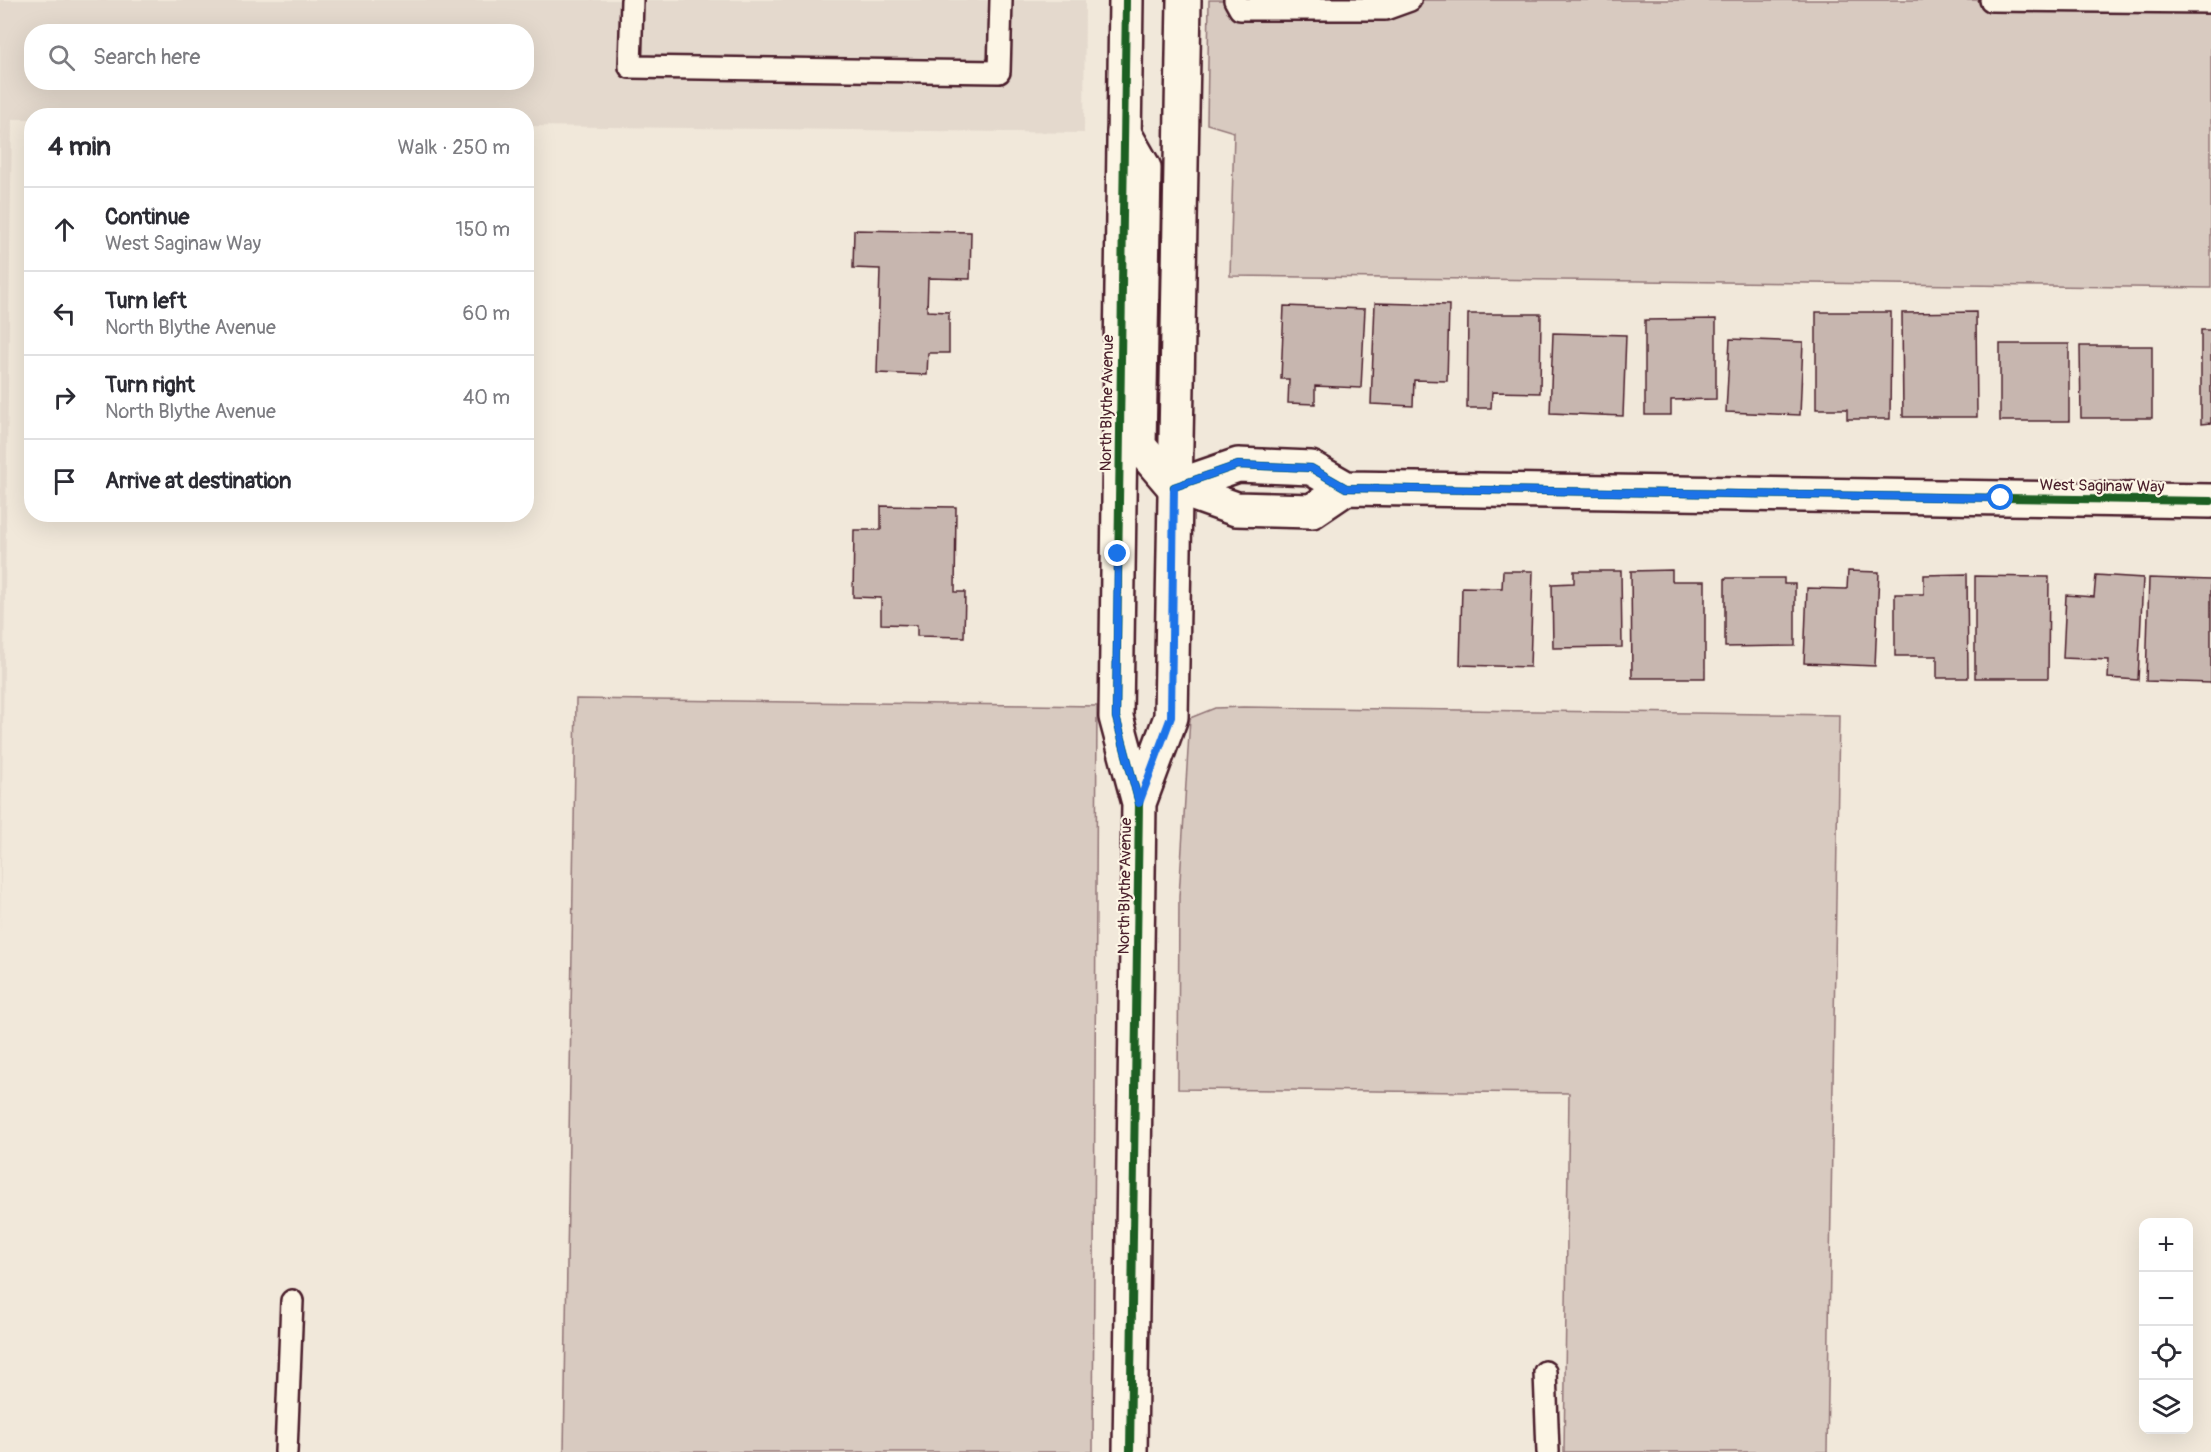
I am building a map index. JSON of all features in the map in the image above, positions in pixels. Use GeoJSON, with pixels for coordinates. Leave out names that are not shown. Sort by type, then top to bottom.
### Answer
{"type":"FeatureCollection","features":[{"type":"Feature","properties":{"kind":"street","name":"North Blythe Avenue"},"geometry":{"type":"LineString","coordinates":[[1126,0],[1116,717],[1139,803],[1130,1452]]}},
{"type":"Feature","properties":{"kind":"street","name":"North Blythe Avenue"},"geometry":{"type":"LineString","coordinates":[[1139,803],[1171,717],[1184,0]]}},
{"type":"Feature","properties":{"kind":"street","name":"North Blythe Avenue"},"geometry":{"type":"LineString","coordinates":[[1124,133],[1144,168],[1139,446],[1174,487]]}},
{"type":"Feature","properties":{"kind":"street","name":"West Saginaw Way"},"geometry":{"type":"LineString","coordinates":[[1174,487],[1238,465],[1311,468],[1346,488],[2211,501]]}},
{"type":"Feature","properties":{"kind":"street"},"geometry":{"type":"LineString","coordinates":[[1174,487],[1236,509],[1312,511],[1346,488]]}},
{"type":"Feature","properties":{"kind":"lane"},"geometry":{"type":"LineString","coordinates":[[632,0],[630,67],[999,72],[1001,0]]}},
{"type":"Feature","properties":{"kind":"lane"},"geometry":{"type":"LineString","coordinates":[[1235,0],[1240,9],[1318,5],[1385,9],[1410,0]]}},
{"type":"Feature","properties":{"kind":"lane"},"geometry":{"type":"LineString","coordinates":[[1991,0],[2211,2]]}},
{"type":"Feature","properties":{"kind":"lane"},"geometry":{"type":"LineString","coordinates":[[286,1452],[292,1301]]}},
{"type":"Feature","properties":{"kind":"lane"},"geometry":{"type":"LineString","coordinates":[[1545,1372],[1548,1452]]}},
{"type":"Feature","properties":{"kind":"shaded area"},"geometry":{"type":"Polygon","coordinates":[[[0,0],[1085,0],[1084,133],[534,126],[534,108],[24,108],[24,119],[12,119],[0,933],[0,0]]]}},
{"type":"Feature","properties":{"kind":"shaded area"},"geometry":{"type":"Polygon","coordinates":[[[1209,0],[2211,0],[2211,288],[1230,276],[1234,132],[1207,124],[1209,0]]]}},
{"type":"Feature","properties":{"kind":"shaded area"},"geometry":{"type":"Polygon","coordinates":[[[576,699],[1097,706],[1093,1452],[564,1452],[576,699]]]}},
{"type":"Feature","properties":{"kind":"shaded area"},"geometry":{"type":"Polygon","coordinates":[[[1215,708],[1839,715],[1827,1452],[1564,1452],[1569,1093],[1178,1089],[1179,897],[1190,718],[1215,708]]]}},
{"type":"Feature","properties":{"kind":"building"},"geometry":{"type":"Polygon","coordinates":[[[854,230],[971,232],[970,279],[928,278],[927,311],[949,312],[949,353],[928,353],[927,375],[877,373],[880,269],[853,268],[854,230]]]}},
{"type":"Feature","properties":{"kind":"building"},"geometry":{"type":"Polygon","coordinates":[[[1375,303],[1449,305],[1447,381],[1414,380],[1413,406],[1371,404],[1375,303]]]}},
{"type":"Feature","properties":{"kind":"building"},"geometry":{"type":"Polygon","coordinates":[[[1284,306],[1365,309],[1361,388],[1315,386],[1315,404],[1288,403],[1289,379],[1281,379],[1284,306]]]}},
{"type":"Feature","properties":{"kind":"building"},"geometry":{"type":"Polygon","coordinates":[[[1816,312],[1891,312],[1890,419],[1847,419],[1847,409],[1816,409],[1816,312]]]}},
{"type":"Feature","properties":{"kind":"building"},"geometry":{"type":"Polygon","coordinates":[[[1976,312],[1977,417],[1903,417],[1902,313],[1976,312]]]}},
{"type":"Feature","properties":{"kind":"building"},"geometry":{"type":"Polygon","coordinates":[[[1468,314],[1541,314],[1540,393],[1492,392],[1491,408],[1467,408],[1468,314]]]}},
{"type":"Feature","properties":{"kind":"building"},"geometry":{"type":"Polygon","coordinates":[[[1716,319],[1716,399],[1671,400],[1671,415],[1645,415],[1645,320],[1716,319]]]}},
{"type":"Feature","properties":{"kind":"building"},"geometry":{"type":"Polygon","coordinates":[[[2201,330],[2211,330],[2211,423],[2201,424],[2201,330]]]}},
{"type":"Feature","properties":{"kind":"building"},"geometry":{"type":"Polygon","coordinates":[[[1553,333],[1626,335],[1623,416],[1550,413],[1553,333]]]}},
{"type":"Feature","properties":{"kind":"building"},"geometry":{"type":"Polygon","coordinates":[[[1730,339],[1803,342],[1800,415],[1726,412],[1730,339]]]}},
{"type":"Feature","properties":{"kind":"building"},"geometry":{"type":"Polygon","coordinates":[[[2000,344],[2069,344],[2069,421],[2000,421],[2000,344]]]}},
{"type":"Feature","properties":{"kind":"building"},"geometry":{"type":"Polygon","coordinates":[[[2080,346],[2152,346],[2152,418],[2081,418],[2080,346]]]}},
{"type":"Feature","properties":{"kind":"building"},"geometry":{"type":"Polygon","coordinates":[[[881,506],[956,507],[955,592],[965,592],[964,637],[917,636],[917,625],[881,624],[881,598],[853,597],[854,530],[881,530],[881,506]]]}},
{"type":"Feature","properties":{"kind":"building"},"geometry":{"type":"Polygon","coordinates":[[[1672,570],[1672,581],[1705,581],[1705,678],[1632,678],[1631,571],[1672,570]]]}},
{"type":"Feature","properties":{"kind":"building"},"geometry":{"type":"Polygon","coordinates":[[[1503,571],[1533,571],[1530,667],[1460,665],[1462,587],[1502,588],[1503,571]]]}},
{"type":"Feature","properties":{"kind":"building"},"geometry":{"type":"Polygon","coordinates":[[[1574,571],[1621,571],[1622,647],[1553,648],[1552,584],[1574,583],[1574,571]]]}},
{"type":"Feature","properties":{"kind":"building"},"geometry":{"type":"Polygon","coordinates":[[[1848,571],[1879,572],[1875,666],[1804,663],[1807,588],[1847,589],[1848,571]]]}},
{"type":"Feature","properties":{"kind":"building"},"geometry":{"type":"Polygon","coordinates":[[[1967,574],[1968,678],[1937,678],[1937,656],[1895,656],[1895,594],[1924,594],[1924,575],[1967,574]]]}},
{"type":"Feature","properties":{"kind":"building"},"geometry":{"type":"Polygon","coordinates":[[[2096,575],[2143,578],[2138,680],[2108,678],[2109,660],[2063,658],[2066,595],[2094,597],[2096,575]]]}},
{"type":"Feature","properties":{"kind":"building"},"geometry":{"type":"Polygon","coordinates":[[[1975,576],[2049,577],[2048,678],[1975,678],[1975,576]]]}},
{"type":"Feature","properties":{"kind":"building"},"geometry":{"type":"Polygon","coordinates":[[[1725,578],[1784,578],[1784,584],[1795,584],[1795,646],[1725,647],[1725,578]]]}},
{"type":"Feature","properties":{"kind":"building"},"geometry":{"type":"Polygon","coordinates":[[[2149,578],[2211,580],[2211,683],[2146,681],[2149,578]]]}},
{"type":"Feature","properties":{"kind":"cycle path"},"geometry":{"type":"LineString","coordinates":[[1126,0],[1116,717],[1139,803],[1130,1452]]}},
{"type":"Feature","properties":{"kind":"cycle path"},"geometry":{"type":"LineString","coordinates":[[1174,487],[1238,465],[1311,468],[1346,488],[2211,501]]}},
{"type":"Feature","properties":{"kind":"route"},"geometry":{"type":"LineString","coordinates":[[1118,554],[1116,717],[1139,803],[1171,717],[1174,487],[1238,465],[1311,468],[1346,488],[2001,498]]}}]}
